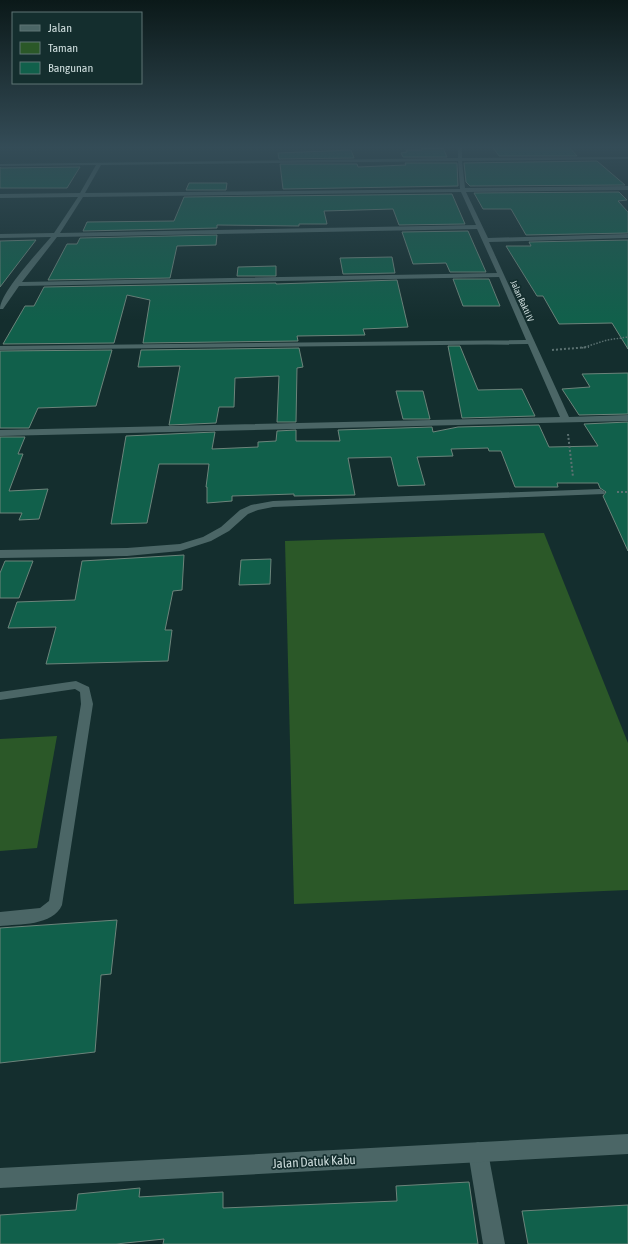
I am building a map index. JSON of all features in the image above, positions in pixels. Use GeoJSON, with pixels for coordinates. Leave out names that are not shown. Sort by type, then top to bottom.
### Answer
{"type":"FeatureCollection","features":[{"type":"Feature","properties":{"kind":"street"},"geometry":{"type":"LineString","coordinates":[[0,307],[15,284],[55,236],[76,204]]}},
{"type":"Feature","properties":{"kind":"street","name":"Jalan Bakti IV"},"geometry":{"type":"LineString","coordinates":[[469,204],[566,420]]}},
{"type":"Feature","properties":{"kind":"street"},"geometry":{"type":"LineString","coordinates":[[0,236],[480,227]]}},
{"type":"Feature","properties":{"kind":"street"},"geometry":{"type":"LineString","coordinates":[[486,240],[628,236]]}},
{"type":"Feature","properties":{"kind":"street"},"geometry":{"type":"LineString","coordinates":[[15,284],[501,275]]}},
{"type":"Feature","properties":{"kind":"street"},"geometry":{"type":"LineString","coordinates":[[0,348],[532,346]]}},
{"type":"Feature","properties":{"kind":"street"},"geometry":{"type":"LineString","coordinates":[[0,433],[628,418]]}},
{"type":"Feature","properties":{"kind":"street"},"geometry":{"type":"LineString","coordinates":[[0,554],[127,552],[180,547],[207,539],[225,529],[244,512],[255,507],[273,504],[600,492]]}},
{"type":"Feature","properties":{"kind":"street","name":"Jalan Datuk Kabu"},"geometry":{"type":"LineString","coordinates":[[0,1178],[628,1144]]}},
{"type":"Feature","properties":{"kind":"street"},"geometry":{"type":"LineString","coordinates":[[478,1152],[494,1244]]}},
{"type":"Feature","properties":{"kind":"lane"},"geometry":{"type":"LineString","coordinates":[[0,696],[76,685],[85,690],[87,704],[55,905],[43,914],[0,919]]}},
{"type":"Feature","properties":{"kind":"path"},"geometry":{"type":"LineString","coordinates":[[532,346],[587,348],[607,340],[628,337]]}},
{"type":"Feature","properties":{"kind":"path"},"geometry":{"type":"LineString","coordinates":[[566,420],[572,476],[575,482],[582,487],[600,492],[628,492]]}},
{"type":"Feature","properties":{"kind":"green space"},"geometry":{"type":"Polygon","coordinates":[[[544,533],[628,743],[628,890],[294,904],[285,541],[544,533]]]}},
{"type":"Feature","properties":{"kind":"green space"},"geometry":{"type":"Polygon","coordinates":[[[57,736],[37,848],[0,851],[0,739],[57,736]]]}},
{"type":"Feature","properties":{"kind":"building"},"geometry":{"type":"Polygon","coordinates":[[[181,204],[456,204],[465,224],[399,225],[393,209],[324,211],[327,224],[299,224],[299,226],[217,225],[217,228],[83,231],[87,222],[174,221],[181,204]]]}},
{"type":"Feature","properties":{"kind":"building"},"geometry":{"type":"Polygon","coordinates":[[[480,204],[621,204],[628,212],[628,233],[526,235],[511,209],[483,209],[480,204]]]}},
{"type":"Feature","properties":{"kind":"building"},"geometry":{"type":"Polygon","coordinates":[[[468,231],[486,272],[450,272],[446,263],[413,264],[402,232],[468,231]]]}},
{"type":"Feature","properties":{"kind":"building"},"geometry":{"type":"Polygon","coordinates":[[[217,235],[216,245],[177,246],[170,278],[48,280],[67,244],[77,244],[80,238],[217,235]]]}},
{"type":"Feature","properties":{"kind":"building"},"geometry":{"type":"Polygon","coordinates":[[[36,240],[0,287],[0,241],[36,240]]]}},
{"type":"Feature","properties":{"kind":"building"},"geometry":{"type":"Polygon","coordinates":[[[628,240],[628,349],[612,323],[559,324],[543,296],[537,296],[506,246],[531,246],[529,242],[628,240]]]}},
{"type":"Feature","properties":{"kind":"building"},"geometry":{"type":"Polygon","coordinates":[[[392,257],[395,273],[343,274],[340,258],[392,257]]]}},
{"type":"Feature","properties":{"kind":"building"},"geometry":{"type":"Polygon","coordinates":[[[276,266],[276,276],[237,276],[238,267],[276,266]]]}},
{"type":"Feature","properties":{"kind":"building"},"geometry":{"type":"Polygon","coordinates":[[[453,279],[489,279],[500,306],[463,306],[453,279]]]}},
{"type":"Feature","properties":{"kind":"building"},"geometry":{"type":"Polygon","coordinates":[[[397,280],[408,327],[363,329],[365,335],[297,336],[298,341],[143,343],[150,300],[127,295],[114,343],[3,344],[25,306],[34,306],[44,287],[276,284],[397,280]]]}},
{"type":"Feature","properties":{"kind":"building"},"geometry":{"type":"Polygon","coordinates":[[[448,346],[460,346],[478,390],[522,389],[535,416],[462,418],[448,346]]]}},
{"type":"Feature","properties":{"kind":"building"},"geometry":{"type":"Polygon","coordinates":[[[299,348],[303,367],[297,368],[296,422],[277,422],[279,376],[235,378],[234,407],[219,407],[216,423],[169,425],[180,366],[138,367],[141,350],[299,348]]]}},
{"type":"Feature","properties":{"kind":"building"},"geometry":{"type":"Polygon","coordinates":[[[112,350],[96,406],[38,408],[29,428],[0,428],[0,351],[112,350]]]}},
{"type":"Feature","properties":{"kind":"building"},"geometry":{"type":"Polygon","coordinates":[[[628,373],[628,414],[579,415],[562,389],[590,387],[582,374],[628,373]]]}},
{"type":"Feature","properties":{"kind":"building"},"geometry":{"type":"Polygon","coordinates":[[[396,391],[423,391],[430,419],[403,419],[396,391]]]}},
{"type":"Feature","properties":{"kind":"building"},"geometry":{"type":"Polygon","coordinates":[[[628,422],[628,551],[603,496],[606,492],[600,488],[598,483],[557,483],[558,487],[515,487],[501,451],[489,451],[488,448],[451,449],[453,456],[417,457],[425,485],[398,486],[391,457],[348,458],[355,495],[294,496],[294,494],[232,496],[232,501],[207,503],[206,487],[209,464],[159,464],[147,523],[111,524],[126,436],[215,432],[212,449],[258,447],[258,442],[276,441],[277,431],[296,430],[296,441],[340,441],[338,430],[432,427],[433,432],[458,427],[539,425],[549,447],[598,446],[584,424],[628,422]]]}},
{"type":"Feature","properties":{"kind":"building"},"geometry":{"type":"Polygon","coordinates":[[[0,437],[25,437],[18,454],[23,454],[9,491],[48,489],[39,519],[19,520],[22,513],[0,513],[0,437]]]}},
{"type":"Feature","properties":{"kind":"building"},"geometry":{"type":"Polygon","coordinates":[[[184,555],[182,590],[173,591],[165,630],[172,630],[168,661],[46,664],[56,627],[8,628],[17,602],[75,600],[82,561],[184,555]]]}},
{"type":"Feature","properties":{"kind":"building"},"geometry":{"type":"Polygon","coordinates":[[[271,559],[270,584],[239,585],[241,560],[271,559]]]}},
{"type":"Feature","properties":{"kind":"building"},"geometry":{"type":"Polygon","coordinates":[[[5,561],[33,561],[19,598],[0,598],[0,573],[5,561]]]}},
{"type":"Feature","properties":{"kind":"building"},"geometry":{"type":"Polygon","coordinates":[[[117,920],[111,974],[101,975],[95,1052],[0,1063],[0,928],[117,920]]]}},
{"type":"Feature","properties":{"kind":"building"},"geometry":{"type":"Polygon","coordinates":[[[469,1182],[478,1244],[163,1244],[164,1239],[116,1244],[0,1244],[0,1215],[76,1210],[78,1194],[140,1188],[139,1197],[223,1192],[223,1208],[397,1201],[396,1186],[469,1182]]]}},
{"type":"Feature","properties":{"kind":"building"},"geometry":{"type":"Polygon","coordinates":[[[628,1205],[628,1244],[528,1244],[522,1211],[628,1205]]]}}]}
